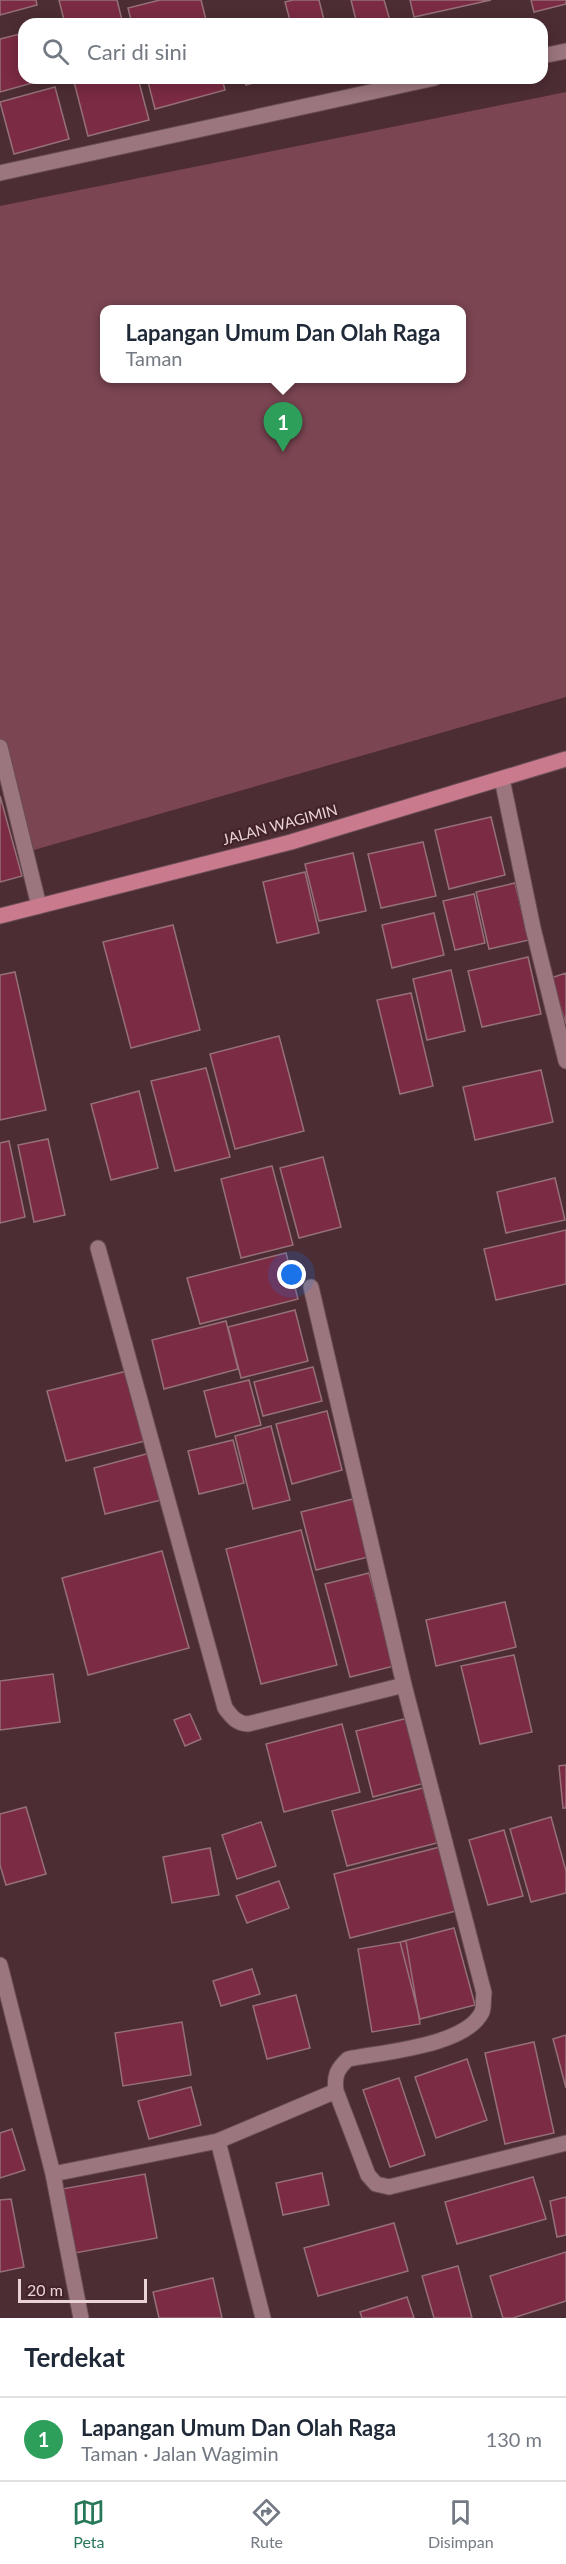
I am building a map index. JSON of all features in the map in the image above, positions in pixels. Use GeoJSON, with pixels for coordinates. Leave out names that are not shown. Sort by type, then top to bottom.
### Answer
{"type":"FeatureCollection","features":[{"type":"Feature","properties":{"kind":"main road","name":"JALAN WAGIMIN"},"geometry":{"type":"LineString","coordinates":[[0,916],[291,842],[566,759]]}},
{"type":"Feature","properties":{"kind":"street"},"geometry":{"type":"LineString","coordinates":[[548,55],[566,51]]}},
{"type":"Feature","properties":{"kind":"street"},"geometry":{"type":"LineString","coordinates":[[0,173],[408,84]]}},
{"type":"Feature","properties":{"kind":"street"},"geometry":{"type":"LineString","coordinates":[[0,747],[39,906]]}},
{"type":"Feature","properties":{"kind":"street"},"geometry":{"type":"LineString","coordinates":[[502,779],[533,928],[566,1061]]}},
{"type":"Feature","properties":{"kind":"street"},"geometry":{"type":"LineString","coordinates":[[98,1248],[225,1708],[240,1724],[248,1724],[404,1685]]}},
{"type":"Feature","properties":{"kind":"street"},"geometry":{"type":"LineString","coordinates":[[310,1287],[404,1685],[484,1993],[482,2011],[470,2026],[453,2038],[348,2059],[339,2068],[335,2079],[336,2091],[368,2175],[376,2184],[389,2187],[566,2144]]}},
{"type":"Feature","properties":{"kind":"street"},"geometry":{"type":"LineString","coordinates":[[0,1965],[53,2174],[81,2318]]}},
{"type":"Feature","properties":{"kind":"street"},"geometry":{"type":"LineString","coordinates":[[53,2174],[218,2141],[336,2091]]}},
{"type":"Feature","properties":{"kind":"street"},"geometry":{"type":"LineString","coordinates":[[218,2141],[263,2318]]}},
{"type":"Feature","properties":{"kind":"shaded area"},"geometry":{"type":"Polygon","coordinates":[[[566,92],[566,697],[20,854],[0,760],[0,206],[566,92]]]}},
{"type":"Feature","properties":{"kind":"building"},"geometry":{"type":"Polygon","coordinates":[[[0,0],[36,0],[37,5],[0,15],[0,0]]]}},
{"type":"Feature","properties":{"kind":"building"},"geometry":{"type":"Polygon","coordinates":[[[59,0],[117,0],[122,18],[64,18],[59,0]]]}},
{"type":"Feature","properties":{"kind":"building"},"geometry":{"type":"Polygon","coordinates":[[[160,0],[201,0],[206,18],[130,18],[128,8],[160,0]]]}},
{"type":"Feature","properties":{"kind":"building"},"geometry":{"type":"Polygon","coordinates":[[[319,0],[324,18],[289,18],[285,2],[319,0]]]}},
{"type":"Feature","properties":{"kind":"building"},"geometry":{"type":"Polygon","coordinates":[[[351,0],[384,0],[389,18],[356,18],[351,0]]]}},
{"type":"Feature","properties":{"kind":"building"},"geometry":{"type":"Polygon","coordinates":[[[410,0],[491,0],[414,17],[410,0]]]}},
{"type":"Feature","properties":{"kind":"building"},"geometry":{"type":"Polygon","coordinates":[[[531,0],[566,0],[566,4],[534,12],[531,0]]]}},
{"type":"Feature","properties":{"kind":"building"},"geometry":{"type":"Polygon","coordinates":[[[18,34],[18,84],[29,84],[0,92],[0,39],[18,34]]]}},
{"type":"Feature","properties":{"kind":"building"},"geometry":{"type":"Polygon","coordinates":[[[75,84],[140,84],[149,120],[88,136],[75,84]]]}},
{"type":"Feature","properties":{"kind":"building"},"geometry":{"type":"Polygon","coordinates":[[[149,84],[224,84],[225,90],[155,109],[149,84]]]}},
{"type":"Feature","properties":{"kind":"building"},"geometry":{"type":"Polygon","coordinates":[[[55,87],[69,139],[14,154],[0,102],[55,87]]]}},
{"type":"Feature","properties":{"kind":"building"},"geometry":{"type":"Polygon","coordinates":[[[0,796],[22,876],[0,882],[0,796]]]}},
{"type":"Feature","properties":{"kind":"building"},"geometry":{"type":"Polygon","coordinates":[[[491,817],[505,875],[449,889],[435,830],[491,817]]]}},
{"type":"Feature","properties":{"kind":"building"},"geometry":{"type":"Polygon","coordinates":[[[423,842],[436,896],[381,908],[368,854],[423,842]]]}},
{"type":"Feature","properties":{"kind":"building"},"geometry":{"type":"Polygon","coordinates":[[[353,853],[366,911],[319,921],[305,864],[353,853]]]}},
{"type":"Feature","properties":{"kind":"building"},"geometry":{"type":"Polygon","coordinates":[[[305,872],[319,933],[277,943],[263,882],[305,872]]]}},
{"type":"Feature","properties":{"kind":"building"},"geometry":{"type":"Polygon","coordinates":[[[515,883],[529,940],[489,949],[476,892],[515,883]]]}},
{"type":"Feature","properties":{"kind":"building"},"geometry":{"type":"Polygon","coordinates":[[[474,894],[485,943],[455,950],[443,901],[474,894]]]}},
{"type":"Feature","properties":{"kind":"building"},"geometry":{"type":"Polygon","coordinates":[[[434,913],[444,955],[392,968],[382,925],[434,913]]]}},
{"type":"Feature","properties":{"kind":"building"},"geometry":{"type":"Polygon","coordinates":[[[173,925],[200,1030],[131,1048],[103,942],[173,925]]]}},
{"type":"Feature","properties":{"kind":"building"},"geometry":{"type":"Polygon","coordinates":[[[528,957],[541,1014],[482,1027],[468,971],[528,957]]]}},
{"type":"Feature","properties":{"kind":"building"},"geometry":{"type":"Polygon","coordinates":[[[451,970],[465,1031],[427,1040],[413,979],[451,970]]]}},
{"type":"Feature","properties":{"kind":"building"},"geometry":{"type":"Polygon","coordinates":[[[15,972],[46,1110],[0,1120],[0,975],[15,972]]]}},
{"type":"Feature","properties":{"kind":"building"},"geometry":{"type":"Polygon","coordinates":[[[566,973],[566,1024],[551,978],[566,973]]]}},
{"type":"Feature","properties":{"kind":"building"},"geometry":{"type":"Polygon","coordinates":[[[411,993],[433,1086],[400,1094],[377,1000],[411,993]]]}},
{"type":"Feature","properties":{"kind":"building"},"geometry":{"type":"Polygon","coordinates":[[[279,1036],[304,1131],[235,1149],[210,1054],[279,1036]]]}},
{"type":"Feature","properties":{"kind":"building"},"geometry":{"type":"Polygon","coordinates":[[[206,1068],[230,1157],[175,1171],[151,1081],[206,1068]]]}},
{"type":"Feature","properties":{"kind":"building"},"geometry":{"type":"Polygon","coordinates":[[[541,1070],[553,1122],[475,1140],[463,1087],[541,1070]]]}},
{"type":"Feature","properties":{"kind":"building"},"geometry":{"type":"Polygon","coordinates":[[[139,1091],[158,1168],[111,1180],[91,1104],[139,1091]]]}},
{"type":"Feature","properties":{"kind":"building"},"geometry":{"type":"Polygon","coordinates":[[[48,1139],[65,1215],[34,1222],[18,1145],[48,1139]]]}},
{"type":"Feature","properties":{"kind":"building"},"geometry":{"type":"Polygon","coordinates":[[[9,1141],[25,1217],[0,1223],[0,1143],[9,1141]]]}},
{"type":"Feature","properties":{"kind":"building"},"geometry":{"type":"Polygon","coordinates":[[[323,1157],[341,1227],[299,1238],[280,1168],[323,1157]]]}},
{"type":"Feature","properties":{"kind":"building"},"geometry":{"type":"Polygon","coordinates":[[[272,1166],[293,1245],[241,1258],[221,1179],[272,1166]]]}},
{"type":"Feature","properties":{"kind":"building"},"geometry":{"type":"Polygon","coordinates":[[[555,1178],[565,1220],[506,1233],[497,1192],[555,1178]]]}},
{"type":"Feature","properties":{"kind":"building"},"geometry":{"type":"Polygon","coordinates":[[[566,1230],[566,1284],[496,1300],[484,1249],[566,1230]]]}},
{"type":"Feature","properties":{"kind":"building"},"geometry":{"type":"Polygon","coordinates":[[[286,1253],[298,1299],[200,1324],[187,1278],[286,1253]]]}},
{"type":"Feature","properties":{"kind":"building"},"geometry":{"type":"Polygon","coordinates":[[[295,1310],[308,1361],[241,1378],[228,1327],[295,1310]]]}},
{"type":"Feature","properties":{"kind":"building"},"geometry":{"type":"Polygon","coordinates":[[[226,1321],[238,1369],[164,1389],[152,1340],[226,1321]]]}},
{"type":"Feature","properties":{"kind":"building"},"geometry":{"type":"Polygon","coordinates":[[[313,1367],[322,1401],[263,1416],[254,1382],[313,1367]]]}},
{"type":"Feature","properties":{"kind":"building"},"geometry":{"type":"Polygon","coordinates":[[[127,1371],[145,1441],[66,1461],[47,1391],[127,1371]]]}},
{"type":"Feature","properties":{"kind":"building"},"geometry":{"type":"Polygon","coordinates":[[[249,1380],[261,1425],[216,1437],[204,1391],[249,1380]]]}},
{"type":"Feature","properties":{"kind":"building"},"geometry":{"type":"Polygon","coordinates":[[[327,1411],[342,1470],[292,1484],[276,1424],[327,1411]]]}},
{"type":"Feature","properties":{"kind":"building"},"geometry":{"type":"Polygon","coordinates":[[[271,1426],[290,1500],[253,1509],[235,1436],[271,1426]]]}},
{"type":"Feature","properties":{"kind":"building"},"geometry":{"type":"Polygon","coordinates":[[[233,1440],[244,1483],[199,1494],[188,1451],[233,1440]]]}},
{"type":"Feature","properties":{"kind":"building"},"geometry":{"type":"Polygon","coordinates":[[[150,1453],[161,1500],[105,1514],[94,1468],[150,1453]]]}},
{"type":"Feature","properties":{"kind":"building"},"geometry":{"type":"Polygon","coordinates":[[[353,1499],[368,1557],[316,1570],[301,1512],[353,1499]]]}},
{"type":"Feature","properties":{"kind":"building"},"geometry":{"type":"Polygon","coordinates":[[[301,1530],[337,1665],[261,1684],[226,1549],[301,1530]]]}},
{"type":"Feature","properties":{"kind":"building"},"geometry":{"type":"Polygon","coordinates":[[[162,1551],[189,1648],[88,1675],[62,1578],[162,1551]]]}},
{"type":"Feature","properties":{"kind":"building"},"geometry":{"type":"Polygon","coordinates":[[[369,1573],[394,1666],[350,1677],[325,1584],[369,1573]]]}},
{"type":"Feature","properties":{"kind":"building"},"geometry":{"type":"Polygon","coordinates":[[[505,1602],[516,1647],[436,1666],[426,1620],[505,1602]]]}},
{"type":"Feature","properties":{"kind":"building"},"geometry":{"type":"Polygon","coordinates":[[[514,1655],[532,1732],[480,1744],[461,1666],[514,1655]]]}},
{"type":"Feature","properties":{"kind":"building"},"geometry":{"type":"Polygon","coordinates":[[[53,1674],[60,1722],[0,1730],[0,1681],[53,1674]]]}},
{"type":"Feature","properties":{"kind":"building"},"geometry":{"type":"Polygon","coordinates":[[[190,1714],[201,1739],[185,1746],[174,1720],[190,1714]]]}},
{"type":"Feature","properties":{"kind":"building"},"geometry":{"type":"Polygon","coordinates":[[[408,1718],[425,1783],[373,1797],[356,1731],[408,1718]]]}},
{"type":"Feature","properties":{"kind":"building"},"geometry":{"type":"Polygon","coordinates":[[[342,1724],[360,1792],[284,1812],[266,1744],[342,1724]]]}},
{"type":"Feature","properties":{"kind":"building"},"geometry":{"type":"Polygon","coordinates":[[[566,1765],[566,1808],[563,1808],[559,1766],[566,1765]]]}},
{"type":"Feature","properties":{"kind":"building"},"geometry":{"type":"Polygon","coordinates":[[[423,1788],[437,1843],[347,1866],[332,1811],[423,1788]]]}},
{"type":"Feature","properties":{"kind":"building"},"geometry":{"type":"Polygon","coordinates":[[[26,1807],[46,1874],[6,1885],[0,1865],[0,1814],[26,1807]]]}},
{"type":"Feature","properties":{"kind":"building"},"geometry":{"type":"Polygon","coordinates":[[[551,1817],[566,1871],[566,1893],[531,1902],[510,1829],[551,1817]]]}},
{"type":"Feature","properties":{"kind":"building"},"geometry":{"type":"Polygon","coordinates":[[[261,1822],[276,1866],[237,1879],[222,1835],[261,1822]]]}},
{"type":"Feature","properties":{"kind":"building"},"geometry":{"type":"Polygon","coordinates":[[[504,1830],[523,1896],[488,1905],[469,1840],[504,1830]]]}},
{"type":"Feature","properties":{"kind":"building"},"geometry":{"type":"Polygon","coordinates":[[[440,1847],[456,1911],[350,1938],[334,1874],[440,1847]]]}},
{"type":"Feature","properties":{"kind":"building"},"geometry":{"type":"Polygon","coordinates":[[[210,1848],[219,1895],[172,1903],[163,1857],[210,1848]]]}},
{"type":"Feature","properties":{"kind":"building"},"geometry":{"type":"Polygon","coordinates":[[[279,1881],[289,1908],[247,1923],[236,1896],[279,1881]]]}},
{"type":"Feature","properties":{"kind":"building"},"geometry":{"type":"Polygon","coordinates":[[[454,1928],[475,2005],[420,2019],[400,1942],[454,1928]]]}},
{"type":"Feature","properties":{"kind":"building"},"geometry":{"type":"Polygon","coordinates":[[[406,1941],[420,2024],[372,2032],[358,1949],[406,1941]]]}},
{"type":"Feature","properties":{"kind":"building"},"geometry":{"type":"Polygon","coordinates":[[[252,1969],[260,1994],[221,2006],[213,1981],[252,1969]]]}},
{"type":"Feature","properties":{"kind":"building"},"geometry":{"type":"Polygon","coordinates":[[[296,1995],[310,2048],[267,2059],[253,2006],[296,1995]]]}},
{"type":"Feature","properties":{"kind":"building"},"geometry":{"type":"Polygon","coordinates":[[[182,2022],[191,2075],[123,2086],[115,2033],[182,2022]]]}},
{"type":"Feature","properties":{"kind":"building"},"geometry":{"type":"Polygon","coordinates":[[[566,2035],[566,2088],[553,2039],[566,2035]]]}},
{"type":"Feature","properties":{"kind":"building"},"geometry":{"type":"Polygon","coordinates":[[[534,2042],[554,2133],[505,2144],[485,2053],[534,2042]]]}},
{"type":"Feature","properties":{"kind":"building"},"geometry":{"type":"Polygon","coordinates":[[[467,2059],[487,2120],[436,2138],[415,2077],[467,2059]]]}},
{"type":"Feature","properties":{"kind":"building"},"geometry":{"type":"Polygon","coordinates":[[[399,2078],[425,2155],[390,2167],[363,2090],[399,2078]]]}},
{"type":"Feature","properties":{"kind":"building"},"geometry":{"type":"Polygon","coordinates":[[[191,2087],[201,2125],[149,2139],[138,2101],[191,2087]]]}},
{"type":"Feature","properties":{"kind":"building"},"geometry":{"type":"Polygon","coordinates":[[[12,2129],[25,2170],[0,2178],[0,2133],[12,2129]]]}},
{"type":"Feature","properties":{"kind":"building"},"geometry":{"type":"Polygon","coordinates":[[[322,2173],[329,2205],[283,2215],[276,2183],[322,2173]]]}},
{"type":"Feature","properties":{"kind":"building"},"geometry":{"type":"Polygon","coordinates":[[[145,2174],[157,2238],[75,2253],[62,2189],[145,2174]]]}},
{"type":"Feature","properties":{"kind":"building"},"geometry":{"type":"Polygon","coordinates":[[[533,2177],[546,2219],[457,2244],[445,2202],[533,2177]]]}},
{"type":"Feature","properties":{"kind":"building"},"geometry":{"type":"Polygon","coordinates":[[[566,2197],[566,2235],[557,2237],[550,2201],[566,2197]]]}},
{"type":"Feature","properties":{"kind":"building"},"geometry":{"type":"Polygon","coordinates":[[[11,2199],[24,2267],[0,2272],[0,2200],[11,2199]]]}},
{"type":"Feature","properties":{"kind":"building"},"geometry":{"type":"Polygon","coordinates":[[[394,2223],[408,2271],[318,2296],[304,2248],[394,2223]]]}},
{"type":"Feature","properties":{"kind":"building"},"geometry":{"type":"Polygon","coordinates":[[[566,2252],[566,2301],[513,2318],[503,2318],[490,2276],[566,2252]]]}},
{"type":"Feature","properties":{"kind":"building"},"geometry":{"type":"Polygon","coordinates":[[[458,2266],[472,2318],[434,2318],[422,2276],[458,2266]]]}},
{"type":"Feature","properties":{"kind":"building"},"geometry":{"type":"Polygon","coordinates":[[[213,2278],[222,2318],[159,2318],[153,2292],[213,2278]]]}},
{"type":"Feature","properties":{"kind":"building"},"geometry":{"type":"Polygon","coordinates":[[[407,2297],[414,2318],[362,2318],[360,2312],[407,2297]]]}},
{"type":"Feature","properties":{"kind":"place","name":"Lapangan Umum Dan Olah Raga"},"geometry":{"type":"Point","coordinates":[283,452]}}]}
